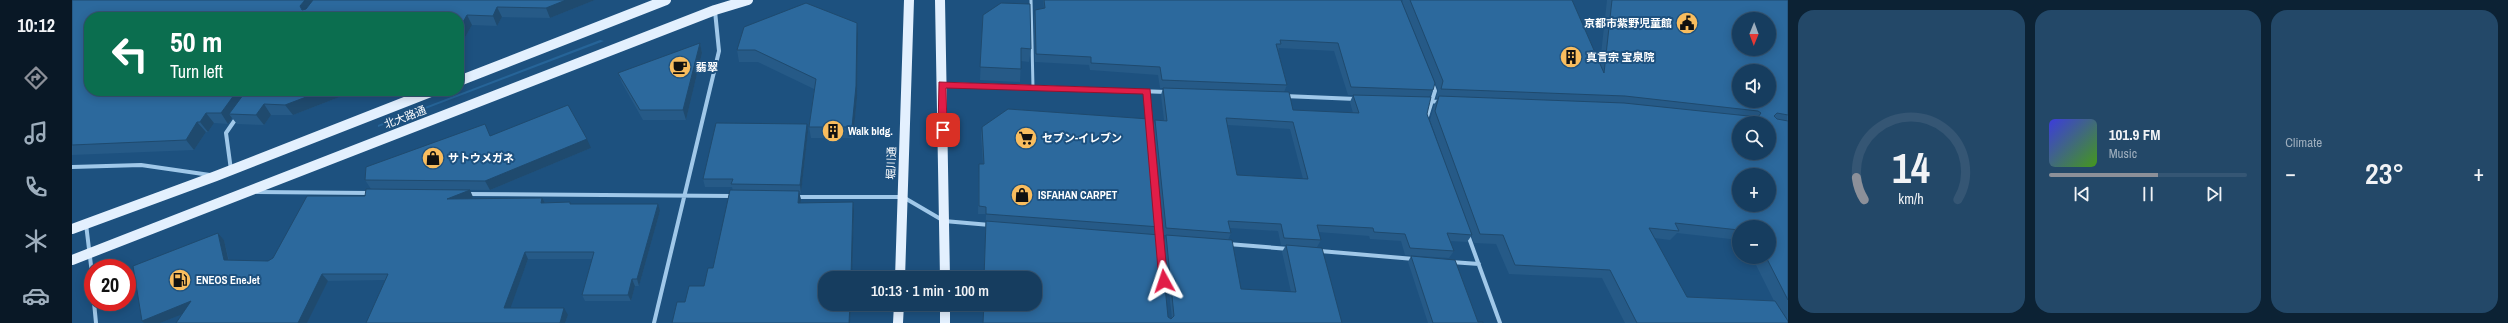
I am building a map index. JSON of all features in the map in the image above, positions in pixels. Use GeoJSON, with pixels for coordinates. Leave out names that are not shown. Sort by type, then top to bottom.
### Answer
{"type":"FeatureCollection","features":[{"type":"Feature","properties":{"kind":"main road"},"geometry":{"type":"LineString","coordinates":[[464,79],[666,0]]}},
{"type":"Feature","properties":{"kind":"main road","name":"北大路通"},"geometry":{"type":"LineString","coordinates":[[72,260],[715,10],[748,0]]}},
{"type":"Feature","properties":{"kind":"main road","name":"堀川通"},"geometry":{"type":"LineString","coordinates":[[900,271],[909,0]]}},
{"type":"Feature","properties":{"kind":"main road"},"geometry":{"type":"LineString","coordinates":[[940,0],[945,271]]}},
{"type":"Feature","properties":{"kind":"main road","name":"北大路通"},"geometry":{"type":"LineString","coordinates":[[72,229],[216,176],[420,96]]}},
{"type":"Feature","properties":{"kind":"main road"},"geometry":{"type":"LineString","coordinates":[[898,323],[899,311]]}},
{"type":"Feature","properties":{"kind":"main road"},"geometry":{"type":"LineString","coordinates":[[945,311],[945,323]]}},
{"type":"Feature","properties":{"kind":"street"},"geometry":{"type":"LineString","coordinates":[[654,323],[718,51],[715,10]]}},
{"type":"Feature","properties":{"kind":"street"},"geometry":{"type":"LineString","coordinates":[[1428,127],[1426,120],[1435,91],[1430,77]]}},
{"type":"Feature","properties":{"kind":"street"},"geometry":{"type":"LineString","coordinates":[[942,84],[1170,92]]}},
{"type":"Feature","properties":{"kind":"street"},"geometry":{"type":"LineString","coordinates":[[1282,96],[1361,99]]}},
{"type":"Feature","properties":{"kind":"street"},"geometry":{"type":"LineString","coordinates":[[1416,101],[1448,102]]}},
{"type":"Feature","properties":{"kind":"street"},"geometry":{"type":"LineString","coordinates":[[231,170],[226,133],[239,115]]}},
{"type":"Feature","properties":{"kind":"street"},"geometry":{"type":"LineString","coordinates":[[72,167],[141,165],[216,176]]}},
{"type":"Feature","properties":{"kind":"street"},"geometry":{"type":"LineString","coordinates":[[244,192],[374,193]]}},
{"type":"Feature","properties":{"kind":"street"},"geometry":{"type":"LineString","coordinates":[[461,194],[739,196]]}},
{"type":"Feature","properties":{"kind":"street"},"geometry":{"type":"LineString","coordinates":[[786,196],[903,197],[944,221],[993,225]]}},
{"type":"Feature","properties":{"kind":"street"},"geometry":{"type":"LineString","coordinates":[[86,224],[91,259]]}},
{"type":"Feature","properties":{"kind":"street"},"geometry":{"type":"LineString","coordinates":[[1465,228],[1500,323]]}},
{"type":"Feature","properties":{"kind":"street"},"geometry":{"type":"LineString","coordinates":[[1152,238],[1168,239]]}},
{"type":"Feature","properties":{"kind":"street"},"geometry":{"type":"LineString","coordinates":[[1224,244],[1296,250]]}},
{"type":"Feature","properties":{"kind":"street"},"geometry":{"type":"LineString","coordinates":[[1312,251],[1423,260]]}},
{"type":"Feature","properties":{"kind":"street"},"geometry":{"type":"LineString","coordinates":[[1447,262],[1479,264]]}},
{"type":"Feature","properties":{"kind":"street"},"geometry":{"type":"LineString","coordinates":[[95,311],[96,323]]}},
{"type":"Feature","properties":{"kind":"lane"},"geometry":{"type":"LineString","coordinates":[[1031,0],[1033,87]]}},
{"type":"Feature","properties":{"kind":"lane"},"geometry":{"type":"LineString","coordinates":[[1147,92],[1153,161]]}},
{"type":"Feature","properties":{"kind":"lane"},"geometry":{"type":"LineString","coordinates":[[1159,223],[1160,239]]}},
{"type":"Feature","properties":{"kind":"shaded area"},"geometry":{"type":"Polygon","coordinates":[[[600,40],[604,41],[464,94],[464,92],[600,40]]]}},
{"type":"Feature","properties":{"kind":"shaded area"},"geometry":{"type":"Polygon","coordinates":[[[454,96],[459,96],[378,127],[378,125],[454,96]]]}},
{"type":"Feature","properties":{"kind":"building"},"geometry":{"type":"Polygon","coordinates":[[[72,0],[305,0],[300,6],[302,10],[306,9],[313,0],[566,0],[546,8],[497,7],[493,16],[467,15],[464,20],[464,12],[84,12],[84,96],[233,96],[221,113],[206,113],[200,122],[197,122],[186,140],[72,145],[72,0]]]}},
{"type":"Feature","properties":{"kind":"building"},"geometry":{"type":"Polygon","coordinates":[[[1044,0],[1401,0],[1435,83],[1433,90],[1351,87],[1338,43],[1280,40],[1281,44],[1276,44],[1287,85],[1162,80],[1160,67],[1091,63],[1091,57],[1036,54],[1035,10],[1045,8],[1044,0]]]}},
{"type":"Feature","properties":{"kind":"building"},"geometry":{"type":"Polygon","coordinates":[[[1410,0],[1572,0],[1604,73],[1612,0],[1788,0],[1788,115],[1777,113],[1774,116],[1759,116],[1761,113],[1758,111],[1625,96],[1441,89],[1443,81],[1410,0]]]}},
{"type":"Feature","properties":{"kind":"building"},"geometry":{"type":"Polygon","coordinates":[[[806,3],[857,23],[856,86],[852,127],[809,127],[816,79],[755,50],[737,50],[744,27],[806,3]]]}},
{"type":"Feature","properties":{"kind":"building"},"geometry":{"type":"Polygon","coordinates":[[[1001,3],[1030,4],[1031,49],[1021,48],[1021,69],[980,67],[983,15],[1001,3]]]}},
{"type":"Feature","properties":{"kind":"building"},"geometry":{"type":"Polygon","coordinates":[[[700,43],[683,110],[640,110],[618,73],[700,43]]]}},
{"type":"Feature","properties":{"kind":"building"},"geometry":{"type":"Polygon","coordinates":[[[1163,88],[1289,92],[1293,110],[1359,113],[1353,95],[1431,97],[1427,114],[1472,235],[1447,233],[1454,251],[1410,248],[1405,234],[1374,232],[1373,228],[1317,225],[1321,240],[1284,238],[1281,224],[1228,221],[1231,233],[1166,228],[1155,120],[1167,121],[1163,88]],[[1226,118],[1237,175],[1308,179],[1293,122],[1226,118]]]}},
{"type":"Feature","properties":{"kind":"building"},"geometry":{"type":"Polygon","coordinates":[[[242,96],[309,96],[285,105],[264,104],[256,115],[229,114],[242,96]]]}},
{"type":"Feature","properties":{"kind":"building"},"geometry":{"type":"Polygon","coordinates":[[[1439,96],[1624,103],[1748,116],[1732,116],[1732,160],[1776,160],[1776,118],[1788,121],[1788,300],[1770,264],[1776,264],[1776,220],[1732,220],[1732,229],[1675,223],[1679,231],[1649,228],[1687,297],[1775,301],[1788,323],[1637,323],[1610,270],[1515,265],[1503,235],[1480,234],[1435,111],[1439,96]]]}},
{"type":"Feature","properties":{"kind":"building"},"geometry":{"type":"Polygon","coordinates":[[[568,105],[587,139],[485,181],[365,180],[366,167],[485,124],[490,136],[568,105]]]}},
{"type":"Feature","properties":{"kind":"building"},"geometry":{"type":"Polygon","coordinates":[[[1008,109],[1149,119],[1160,227],[986,214],[986,207],[979,206],[979,164],[984,164],[982,127],[1008,109]]]}},
{"type":"Feature","properties":{"kind":"building"},"geometry":{"type":"Polygon","coordinates":[[[716,123],[807,124],[800,185],[731,184],[733,179],[703,179],[716,123]]]}},
{"type":"Feature","properties":{"kind":"building"},"geometry":{"type":"Polygon","coordinates":[[[366,189],[470,190],[447,199],[542,198],[541,203],[570,202],[570,204],[658,204],[637,279],[632,279],[628,295],[582,295],[594,252],[525,252],[504,308],[564,308],[560,323],[366,323],[388,274],[322,274],[298,323],[176,323],[191,301],[142,321],[136,284],[136,265],[218,233],[224,260],[268,261],[273,258],[307,196],[365,196],[366,189]]]}},
{"type":"Feature","properties":{"kind":"building"},"geometry":{"type":"Polygon","coordinates":[[[730,190],[799,191],[798,203],[853,202],[851,271],[818,271],[818,311],[850,311],[849,323],[672,323],[677,302],[685,302],[689,286],[704,286],[708,268],[713,268],[730,190]]]}},
{"type":"Feature","properties":{"kind":"building"},"geometry":{"type":"Polygon","coordinates":[[[986,221],[1160,235],[1168,317],[1171,319],[1174,316],[1166,235],[1232,240],[1241,289],[1296,292],[1286,245],[1322,248],[1342,323],[983,323],[984,311],[1042,311],[1042,271],[984,271],[986,221]]]}},
{"type":"Feature","properties":{"kind":"building"},"geometry":{"type":"Polygon","coordinates":[[[1411,256],[1455,260],[1478,322],[1483,323],[1433,323],[1411,256]]]}},
{"type":"Feature","properties":{"kind":"place","name":"京都市紫野児童館"},"geometry":{"type":"Point","coordinates":[1687,23]}},
{"type":"Feature","properties":{"kind":"place","name":"真言宗 宝泉院"},"geometry":{"type":"Point","coordinates":[1571,57]}},
{"type":"Feature","properties":{"kind":"place","name":"翡翠"},"geometry":{"type":"Point","coordinates":[680,67]}},
{"type":"Feature","properties":{"kind":"place","name":"Walk bldg."},"geometry":{"type":"Point","coordinates":[833,131]}},
{"type":"Feature","properties":{"kind":"place","name":"セブン-イレブン"},"geometry":{"type":"Point","coordinates":[1026,138]}},
{"type":"Feature","properties":{"kind":"place","name":"サトウメガネ"},"geometry":{"type":"Point","coordinates":[433,158]}},
{"type":"Feature","properties":{"kind":"place","name":"ISFAHAN CARPET"},"geometry":{"type":"Point","coordinates":[1022,195]}},
{"type":"Feature","properties":{"kind":"place","name":"ENEOS EneJet"},"geometry":{"type":"Point","coordinates":[180,280]}},
{"type":"Feature","properties":{"kind":"route"},"geometry":{"type":"LineString","coordinates":[[943,130],[942,84],[1147,92],[1164,281]]}}]}
